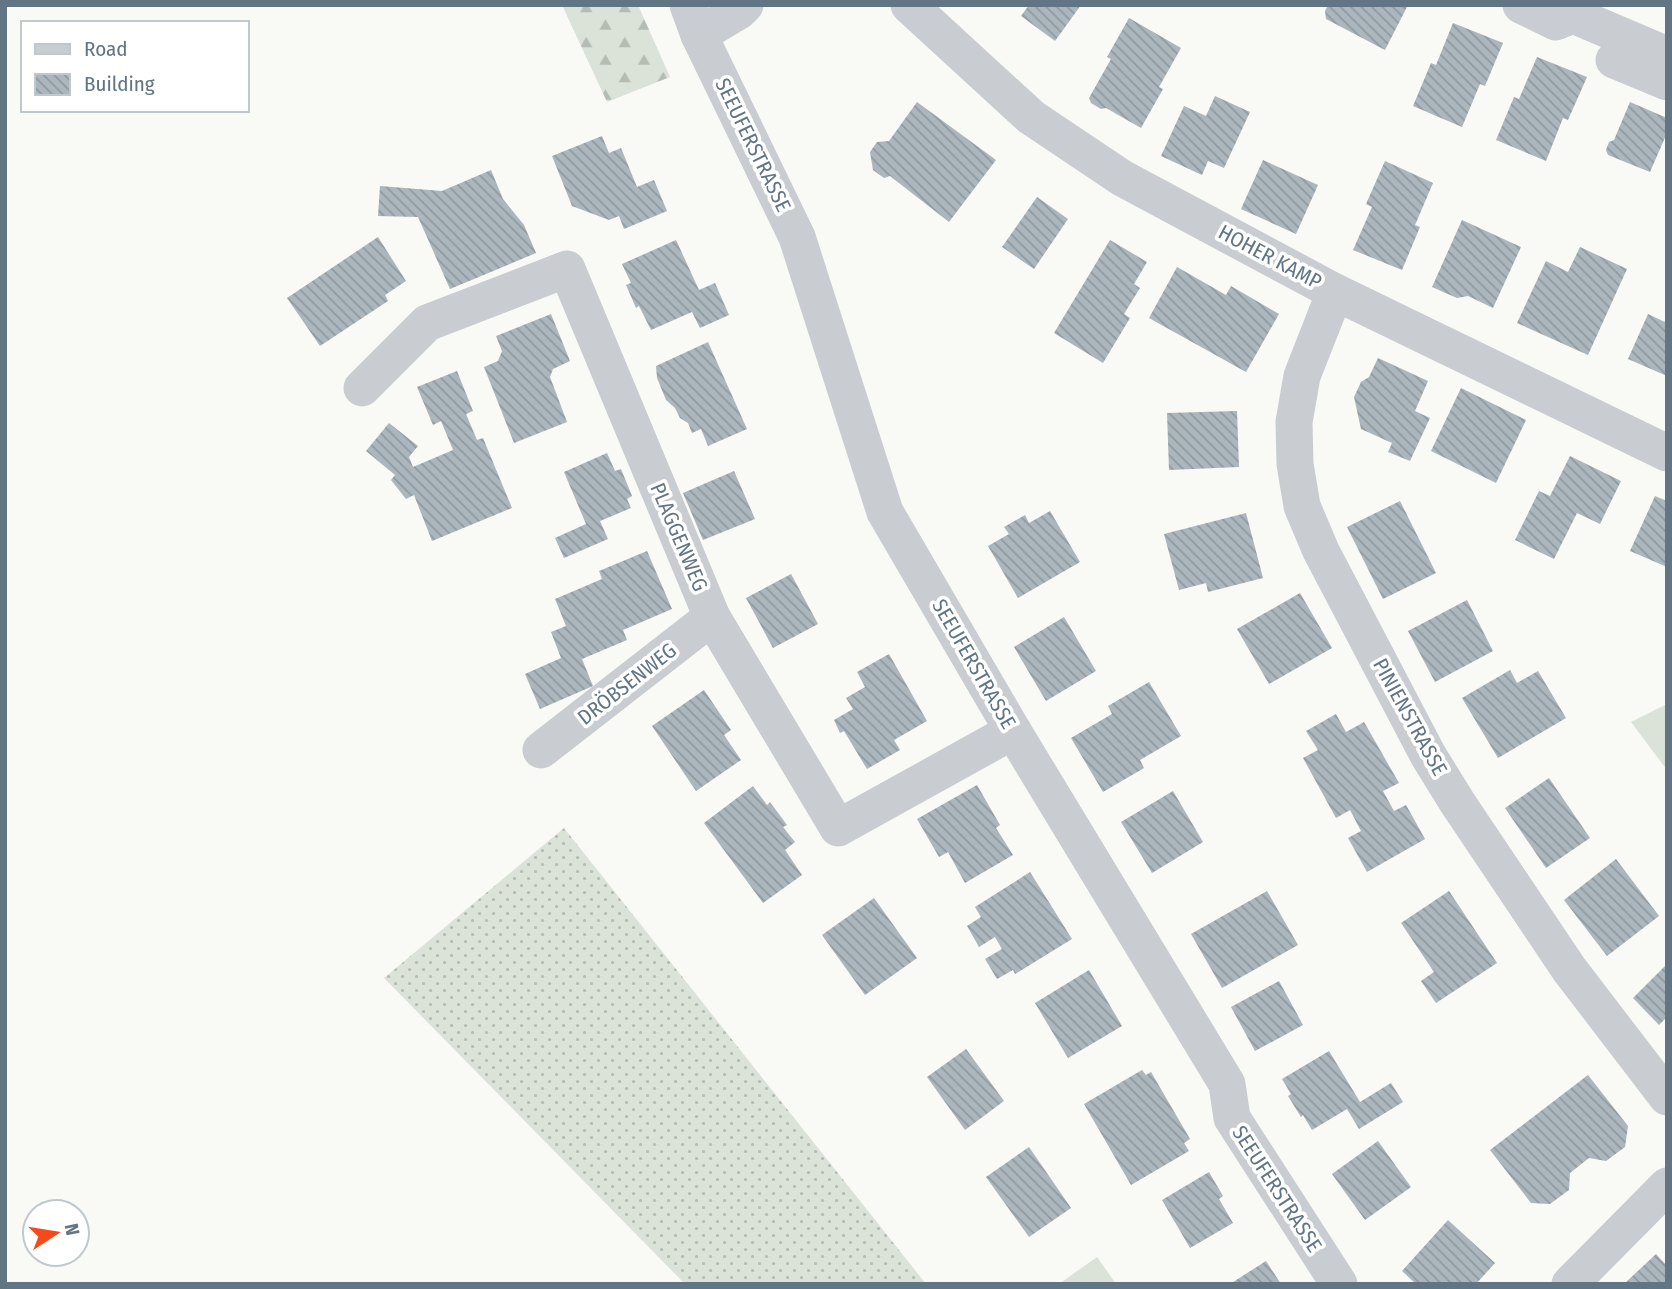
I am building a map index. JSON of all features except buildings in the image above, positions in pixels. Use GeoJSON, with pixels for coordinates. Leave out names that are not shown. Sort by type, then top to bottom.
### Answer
{"type":"FeatureCollection","features":[{"type":"Feature","properties":{"kind":"street"},"geometry":{"type":"LineString","coordinates":[[693,20],[739,11],[745,5]]}},
{"type":"Feature","properties":{"kind":"street","name":"HOHER KAMP"},"geometry":{"type":"LineString","coordinates":[[909,5],[1031,117],[1122,178],[1335,292],[1667,453]]}},
{"type":"Feature","properties":{"kind":"street"},"geometry":{"type":"LineString","coordinates":[[1521,5],[1556,22],[1573,15],[1667,55]]}},
{"type":"Feature","properties":{"kind":"street","name":"SEEUFERSTRASSE"},"geometry":{"type":"LineString","coordinates":[[693,20],[797,237],[885,512],[1013,731],[1227,1084],[1232,1118],[1339,1284]]}},
{"type":"Feature","properties":{"kind":"street"},"geometry":{"type":"LineString","coordinates":[[1556,22],[1559,37],[1667,82]]}},
{"type":"Feature","properties":{"kind":"street","name":"PLAGGENWEG"},"geometry":{"type":"LineString","coordinates":[[362,388],[427,323],[567,269],[712,617],[838,828],[1013,731]]}},
{"type":"Feature","properties":{"kind":"street","name":"PINIENSTRASSE"},"geometry":{"type":"LineString","coordinates":[[1335,292],[1302,376],[1294,422],[1295,464],[1303,506],[1316,540],[1428,755],[1457,802],[1569,969],[1667,1097]]}},
{"type":"Feature","properties":{"kind":"street","name":"DRÖBSENWEG"},"geometry":{"type":"LineString","coordinates":[[541,750],[712,617]]}},
{"type":"Feature","properties":{"kind":"street"},"geometry":{"type":"LineString","coordinates":[[1570,1284],[1667,1186]]}},
{"type":"Feature","properties":{"kind":"green space"},"geometry":{"type":"Polygon","coordinates":[[[562,5],[638,5],[670,77],[607,102],[562,5]]]}},
{"type":"Feature","properties":{"kind":"green space"},"geometry":{"type":"Polygon","coordinates":[[[1667,704],[1667,770],[1631,722],[1667,704]]]}},
{"type":"Feature","properties":{"kind":"green space"},"geometry":{"type":"Polygon","coordinates":[[[564,828],[926,1284],[685,1284],[384,978],[564,828]]]}},
{"type":"Feature","properties":{"kind":"green space"},"geometry":{"type":"Polygon","coordinates":[[[1097,1257],[1116,1284],[1059,1284],[1097,1257]]]}}]}
